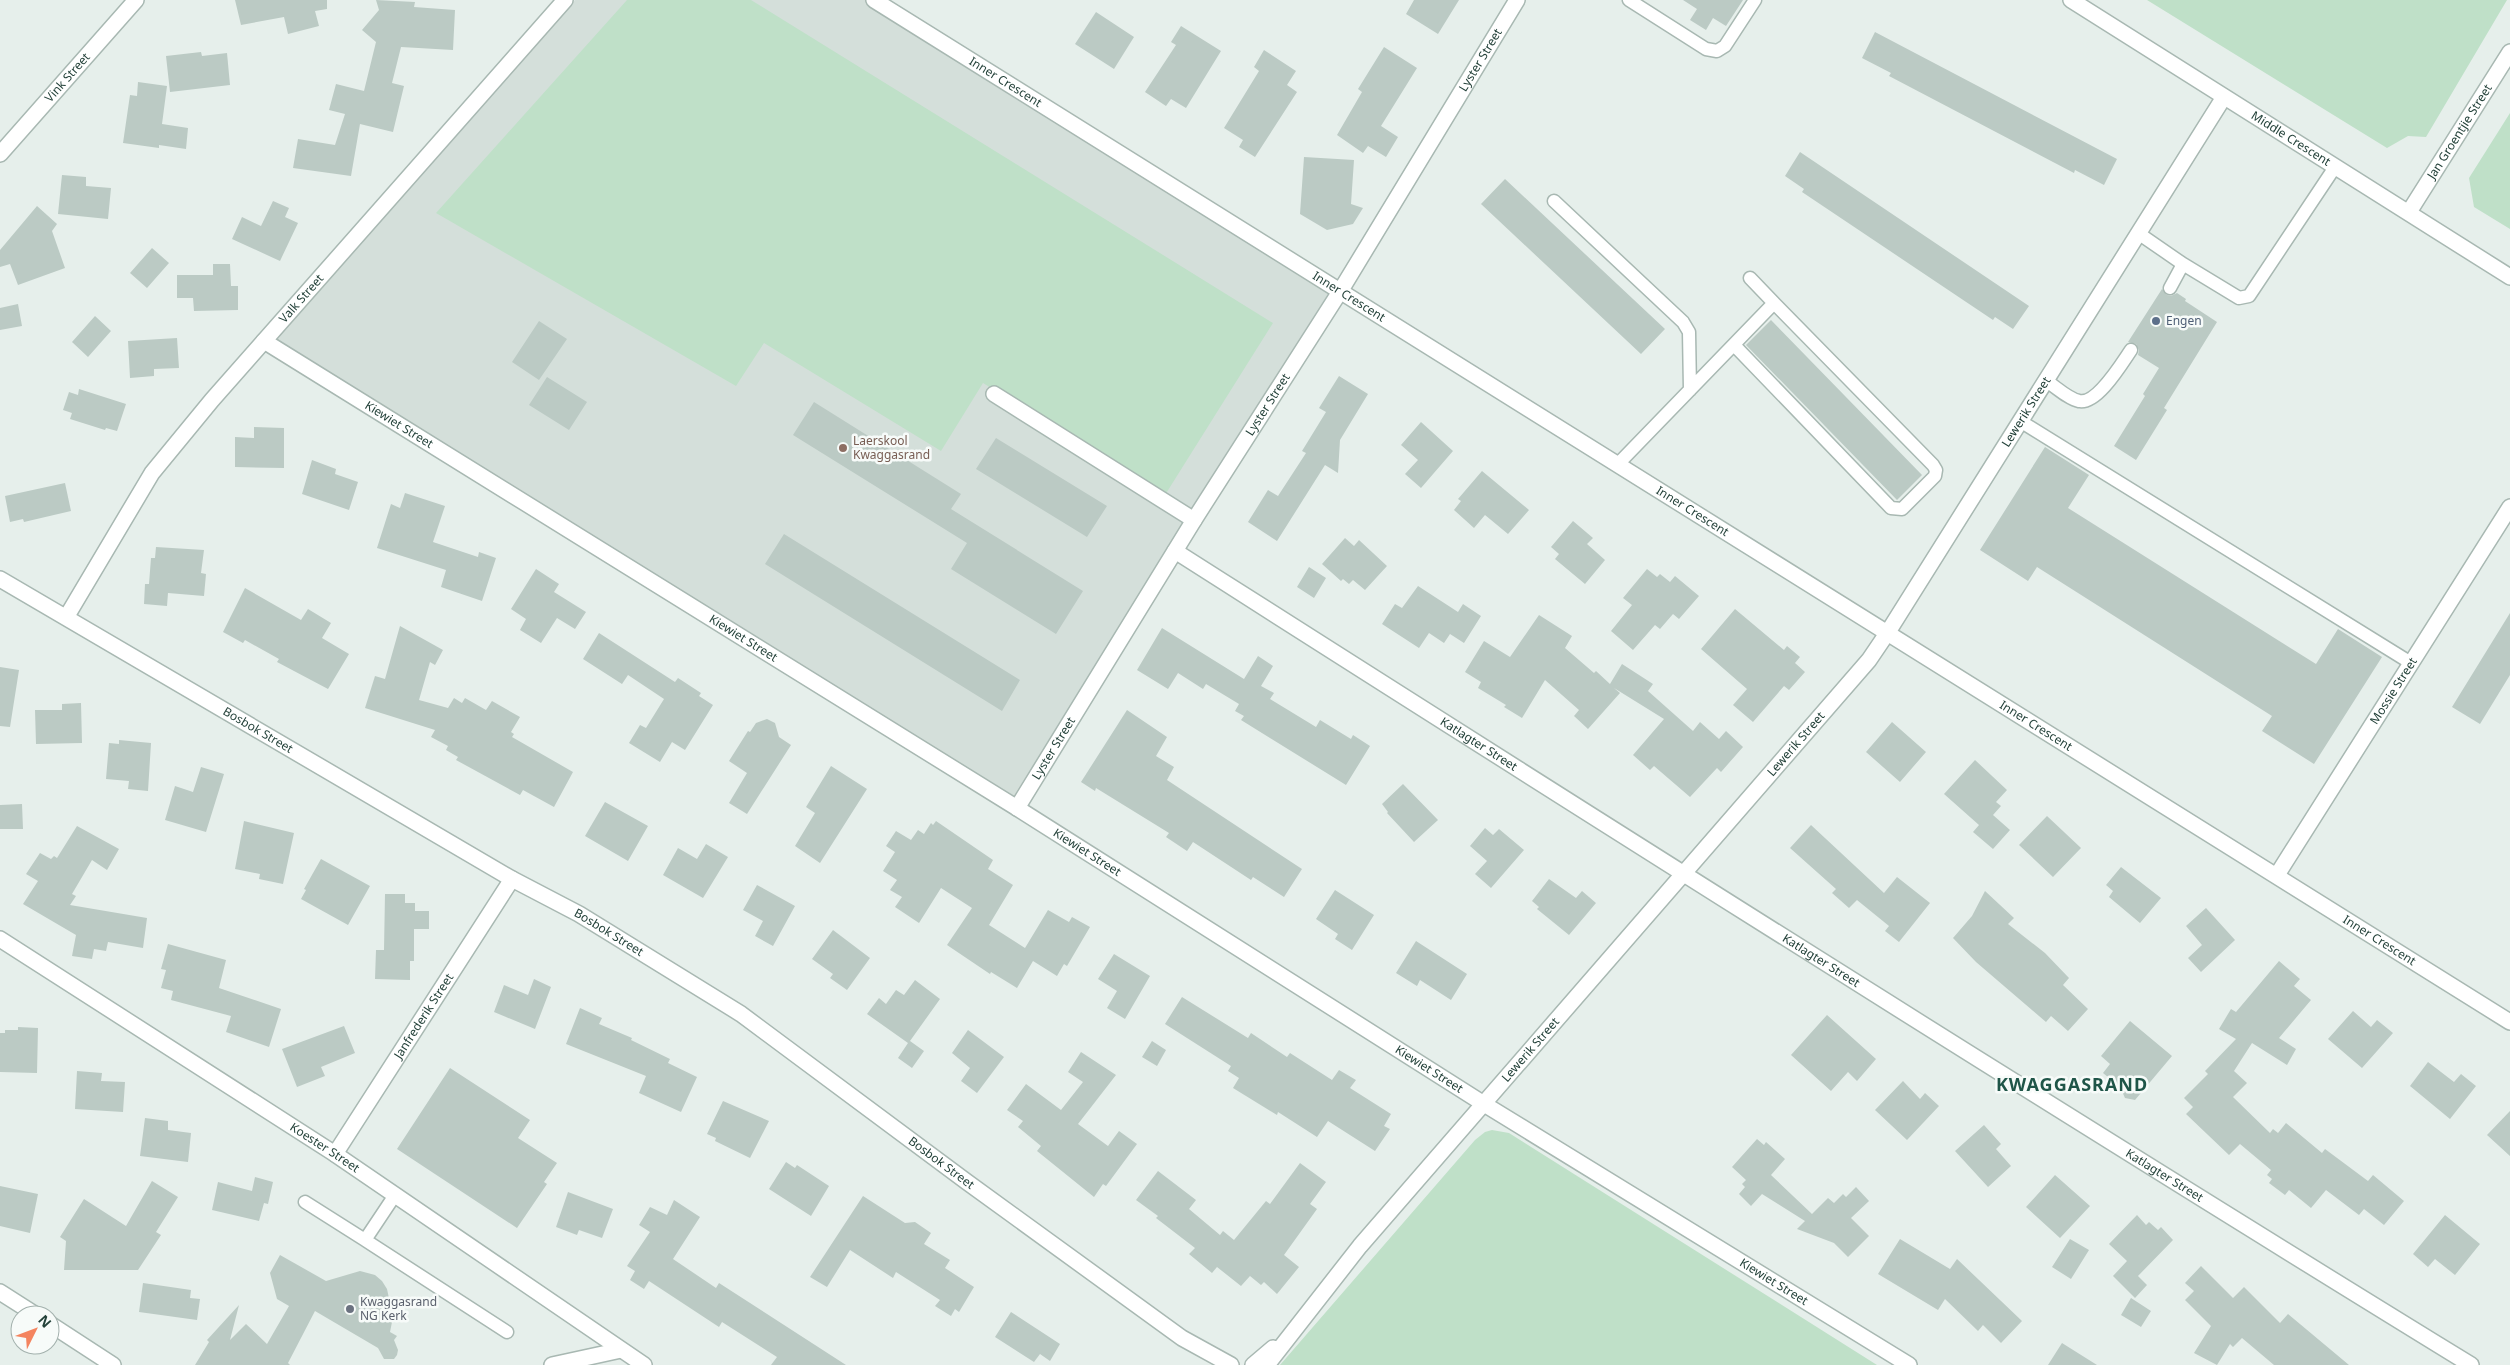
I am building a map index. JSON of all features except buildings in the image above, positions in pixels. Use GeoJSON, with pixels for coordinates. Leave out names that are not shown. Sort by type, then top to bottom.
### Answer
{"type":"FeatureCollection","features":[{"type":"Feature","properties":{"kind":"street","name":"Vink Street"},"geometry":{"type":"LineString","coordinates":[[0,154],[136,0]]}},
{"type":"Feature","properties":{"kind":"street","name":"Valk Street"},"geometry":{"type":"LineString","coordinates":[[67,616],[152,473],[264,341],[565,0]]}},
{"type":"Feature","properties":{"kind":"street","name":"Inner Crescent"},"geometry":{"type":"LineString","coordinates":[[874,0],[1618,463],[2510,1022]]}},
{"type":"Feature","properties":{"kind":"street","name":"Lyster Street"},"geometry":{"type":"LineString","coordinates":[[1017,808],[1194,520],[1341,290],[1517,0]]}},
{"type":"Feature","properties":{"kind":"street","name":"Middle Crescent"},"geometry":{"type":"LineString","coordinates":[[2071,0],[2510,277]]}},
{"type":"Feature","properties":{"kind":"street","name":"Jan Groentjie Street"},"geometry":{"type":"LineString","coordinates":[[2408,212],[2510,52]]}},
{"type":"Feature","properties":{"kind":"street","name":"Lewerik Street"},"geometry":{"type":"LineString","coordinates":[[1267,1365],[1360,1246],[1684,875],[1868,660],[1888,632],[2224,97]]}},
{"type":"Feature","properties":{"kind":"street","name":"Kiewiet Street"},"geometry":{"type":"LineString","coordinates":[[264,341],[1017,808],[1484,1104],[1909,1365]]}},
{"type":"Feature","properties":{"kind":"street"},"geometry":{"type":"LineString","coordinates":[[994,394],[1194,520]]}},
{"type":"Feature","properties":{"kind":"street","name":"Mossie Street"},"geometry":{"type":"LineString","coordinates":[[2277,875],[2510,508]]}},
{"type":"Feature","properties":{"kind":"street","name":"Katlagter Street"},"geometry":{"type":"LineString","coordinates":[[1175,551],[1684,875],[2216,1209],[2471,1365]]}},
{"type":"Feature","properties":{"kind":"street","name":"Bosbok Street"},"geometry":{"type":"LineString","coordinates":[[0,579],[67,616],[512,879],[579,914],[741,1014],[967,1182],[1182,1338],[1231,1365]]}},
{"type":"Feature","properties":{"kind":"street","name":"Janfrederik Street"},"geometry":{"type":"LineString","coordinates":[[335,1154],[512,879]]}},
{"type":"Feature","properties":{"kind":"street","name":"Koester Street"},"geometry":{"type":"LineString","coordinates":[[0,939],[335,1154],[644,1365]]}},
{"type":"Feature","properties":{"kind":"street"},"geometry":{"type":"LineString","coordinates":[[0,1292],[20,1305]]}},
{"type":"Feature","properties":{"kind":"street"},"geometry":{"type":"LineString","coordinates":[[60,1331],[113,1365]]}},
{"type":"Feature","properties":{"kind":"street","name":"Lewerik Street"},"geometry":{"type":"LineString","coordinates":[[1253,1365],[1291,1333]]}},
{"type":"Feature","properties":{"kind":"street","name":"Bosbok Street"},"geometry":{"type":"LineString","coordinates":[[1182,1338],[1209,1365]]}},
{"type":"Feature","properties":{"kind":"street"},"geometry":{"type":"LineString","coordinates":[[552,1365],[621,1350]]}},
{"type":"Feature","properties":{"kind":"lane"},"geometry":{"type":"LineString","coordinates":[[1629,0],[1706,49],[1717,51],[1725,46],[1755,0]]}},
{"type":"Feature","properties":{"kind":"lane"},"geometry":{"type":"LineString","coordinates":[[2138,233],[2183,264],[2239,298],[2249,296],[2335,167]]}},
{"type":"Feature","properties":{"kind":"lane"},"geometry":{"type":"LineString","coordinates":[[1554,202],[1683,322],[1689,332],[1690,390]]}},
{"type":"Feature","properties":{"kind":"lane"},"geometry":{"type":"LineString","coordinates":[[2170,288],[2183,264]]}},
{"type":"Feature","properties":{"kind":"lane"},"geometry":{"type":"LineString","coordinates":[[1734,345],[1891,508],[1902,509],[1935,476],[1936,470],[1933,465],[1750,278]]}},
{"type":"Feature","properties":{"kind":"lane"},"geometry":{"type":"LineString","coordinates":[[1618,463],[1774,303]]}},
{"type":"Feature","properties":{"kind":"lane"},"geometry":{"type":"LineString","coordinates":[[2045,380],[2078,401],[2086,401],[2098,393],[2131,350]]}},
{"type":"Feature","properties":{"kind":"lane"},"geometry":{"type":"LineString","coordinates":[[2020,420],[2411,663]]}},
{"type":"Feature","properties":{"kind":"lane"},"geometry":{"type":"LineString","coordinates":[[365,1240],[395,1195]]}},
{"type":"Feature","properties":{"kind":"lane"},"geometry":{"type":"LineString","coordinates":[[305,1202],[507,1332]]}},
{"type":"Feature","properties":{"kind":"shaded area","name":"Laerskool Kwaggasrand"},"geometry":{"type":"Polygon","coordinates":[[[575,0],[880,0],[1346,289],[1022,809],[270,343],[575,0]]]}},
{"type":"Feature","properties":{"kind":"green space"},"geometry":{"type":"Polygon","coordinates":[[[627,0],[751,0],[1273,323],[1165,495],[983,383],[941,451],[764,343],[736,386],[436,213],[627,0]]]}},
{"type":"Feature","properties":{"kind":"green space"},"geometry":{"type":"Polygon","coordinates":[[[2147,0],[2507,0],[2426,137],[2408,136],[2387,148],[2147,0]]]}},
{"type":"Feature","properties":{"kind":"green space"},"geometry":{"type":"Polygon","coordinates":[[[2510,113],[2510,229],[2474,207],[2469,178],[2510,113]]]}},
{"type":"Feature","properties":{"kind":"green space"},"geometry":{"type":"Polygon","coordinates":[[[1492,1130],[1509,1133],[1877,1365],[1280,1365],[1475,1140],[1485,1132],[1492,1130]]]}},
{"type":"Feature","properties":{"kind":"place","name":"Engen"},"geometry":{"type":"Point","coordinates":[2156,321]}},
{"type":"Feature","properties":{"kind":"place","name":"Laerskool Kwaggasrand"},"geometry":{"type":"Point","coordinates":[843,448]}},
{"type":"Feature","properties":{"kind":"place","name":"Kwaggasrand NG Kerk"},"geometry":{"type":"Point","coordinates":[350,1309]}},
{"type":"Feature","properties":{"kind":"district","name":"KWAGGASRAND"},"geometry":{"type":"Point","coordinates":[2072,1085]}}]}
